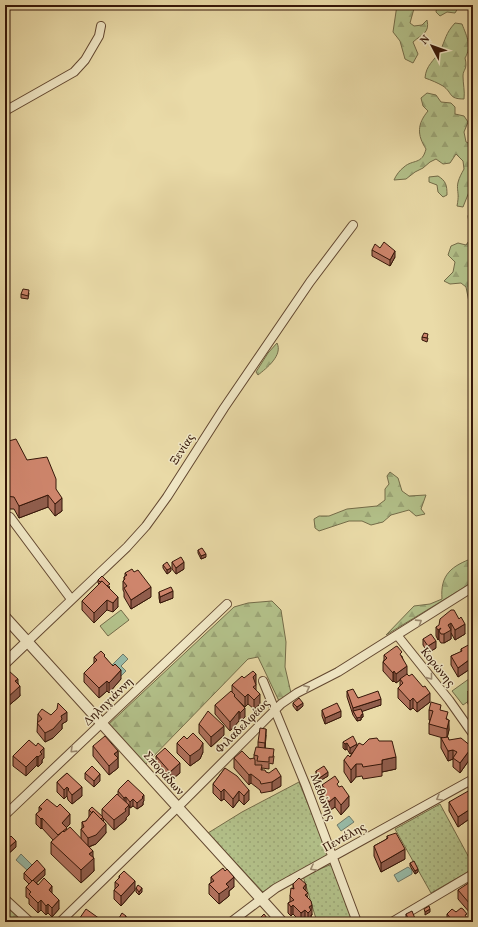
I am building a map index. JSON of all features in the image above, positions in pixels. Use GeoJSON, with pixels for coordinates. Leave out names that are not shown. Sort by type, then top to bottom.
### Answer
{"type":"FeatureCollection","features":[{"type":"Feature","properties":{"kind":"street"},"geometry":{"type":"LineString","coordinates":[[5,111],[74,72],[85,60],[99,36],[101,26]]}},
{"type":"Feature","properties":{"kind":"street","name":"Ξενίας"},"geometry":{"type":"LineString","coordinates":[[5,663],[71,599],[127,548],[146,526],[167,497],[224,408],[310,282],[353,225]]}},
{"type":"Feature","properties":{"kind":"street"},"geometry":{"type":"LineString","coordinates":[[10,517],[71,599]]}},
{"type":"Feature","properties":{"kind":"street","name":"Φιλαδελφέως"},"geometry":{"type":"LineString","coordinates":[[60,922],[275,710],[297,693],[338,672],[473,587]]}},
{"type":"Feature","properties":{"kind":"street","name":"Δηληγιάννη"},"geometry":{"type":"LineString","coordinates":[[5,815],[227,604]]}},
{"type":"Feature","properties":{"kind":"street","name":"Σποράδων"},"geometry":{"type":"LineString","coordinates":[[5,617],[282,922]]}},
{"type":"Feature","properties":{"kind":"street","name":"Κορώνης"},"geometry":{"type":"LineString","coordinates":[[397,636],[449,700],[473,734]]}},
{"type":"Feature","properties":{"kind":"street","name":"Μεθώνης"},"geometry":{"type":"LineString","coordinates":[[263,681],[333,857],[357,922]]}},
{"type":"Feature","properties":{"kind":"street","name":"Πεντέλης"},"geometry":{"type":"LineString","coordinates":[[231,922],[261,899],[287,882],[473,779]]}},
{"type":"Feature","properties":{"kind":"street"},"geometry":{"type":"LineString","coordinates":[[392,922],[473,874]]}},
{"type":"Feature","properties":{"kind":"street"},"geometry":{"type":"LineString","coordinates":[[5,899],[30,922]]}},
{"type":"Feature","properties":{"kind":"green space"},"geometry":{"type":"Polygon","coordinates":[[[397,5],[415,5],[410,23],[414,26],[422,25],[427,20],[428,24],[426,31],[413,42],[418,54],[413,63],[405,59],[400,41],[393,32],[397,5]]]}},
{"type":"Feature","properties":{"kind":"green space"},"geometry":{"type":"Polygon","coordinates":[[[437,5],[460,5],[455,13],[447,12],[440,16],[436,12],[437,5]]]}},
{"type":"Feature","properties":{"kind":"green space"},"geometry":{"type":"Polygon","coordinates":[[[455,23],[462,24],[468,41],[468,49],[465,58],[466,67],[463,76],[464,99],[453,97],[443,86],[425,78],[429,66],[440,51],[447,34],[455,23]]]}},
{"type":"Feature","properties":{"kind":"green space"},"geometry":{"type":"Polygon","coordinates":[[[427,93],[436,95],[441,102],[451,103],[455,107],[455,114],[464,116],[468,122],[464,132],[466,142],[473,145],[473,182],[463,207],[457,206],[458,181],[464,169],[463,161],[456,154],[450,163],[443,164],[436,159],[406,179],[394,180],[403,168],[420,160],[426,149],[421,139],[420,125],[428,111],[423,106],[421,98],[427,93]]]}},
{"type":"Feature","properties":{"kind":"green space"},"geometry":{"type":"Polygon","coordinates":[[[438,176],[443,180],[446,186],[447,195],[443,197],[438,192],[437,185],[429,182],[429,177],[438,176]]]}},
{"type":"Feature","properties":{"kind":"green space"},"geometry":{"type":"Polygon","coordinates":[[[473,204],[473,310],[470,307],[466,287],[461,283],[450,284],[444,281],[453,272],[455,262],[448,255],[451,246],[458,243],[466,245],[471,238],[468,216],[473,204]]]}},
{"type":"Feature","properties":{"kind":"green space"},"geometry":{"type":"Polygon","coordinates":[[[277,343],[278,352],[276,357],[270,365],[258,375],[256,372],[268,353],[277,343]]]}},
{"type":"Feature","properties":{"kind":"green space"},"geometry":{"type":"Polygon","coordinates":[[[390,472],[398,478],[402,491],[409,496],[426,495],[421,509],[425,514],[416,516],[409,510],[391,515],[383,522],[371,525],[362,521],[349,521],[319,531],[315,528],[314,519],[319,516],[329,516],[347,509],[377,506],[385,500],[385,489],[389,484],[387,476],[390,472]]]}},
{"type":"Feature","properties":{"kind":"green space"},"geometry":{"type":"Polygon","coordinates":[[[473,558],[473,582],[386,635],[414,606],[430,604],[442,599],[442,590],[445,577],[453,568],[473,558]]]}},
{"type":"Feature","properties":{"kind":"green space"},"geometry":{"type":"Polygon","coordinates":[[[272,601],[281,610],[286,642],[285,667],[291,693],[279,701],[258,657],[248,659],[145,765],[108,725],[234,607],[248,603],[272,601]]]}},
{"type":"Feature","properties":{"kind":"green space"},"geometry":{"type":"Polygon","coordinates":[[[121,610],[129,620],[108,636],[100,626],[121,610]]]}},
{"type":"Feature","properties":{"kind":"green space"},"geometry":{"type":"Polygon","coordinates":[[[473,676],[473,698],[463,705],[452,691],[473,676]]]}},
{"type":"Feature","properties":{"kind":"green space"},"geometry":{"type":"Polygon","coordinates":[[[299,782],[329,856],[263,892],[208,833],[242,812],[299,782]]]}},
{"type":"Feature","properties":{"kind":"green space"},"geometry":{"type":"Polygon","coordinates":[[[440,804],[473,865],[473,869],[431,893],[395,829],[440,804]]]}},
{"type":"Feature","properties":{"kind":"green space"},"geometry":{"type":"Polygon","coordinates":[[[332,864],[353,922],[317,922],[303,876],[332,864]]]}},
{"type":"Feature","properties":{"kind":"green space"},"geometry":{"type":"Polygon","coordinates":[[[5,905],[24,922],[5,922],[5,905]]]}},
{"type":"Feature","properties":{"kind":"shaded area"},"geometry":{"type":"Polygon","coordinates":[[[123,654],[128,659],[121,666],[126,671],[121,676],[111,666],[123,654]]]}},
{"type":"Feature","properties":{"kind":"shaded area"},"geometry":{"type":"Polygon","coordinates":[[[349,816],[354,822],[341,831],[337,825],[349,816]]]}},
{"type":"Feature","properties":{"kind":"shaded area"},"geometry":{"type":"Polygon","coordinates":[[[21,854],[33,866],[28,871],[16,860],[21,854]]]}},
{"type":"Feature","properties":{"kind":"shaded area"},"geometry":{"type":"Polygon","coordinates":[[[408,867],[412,870],[412,874],[398,882],[394,875],[408,867]]]}},
{"type":"Feature","properties":{"kind":"building"},"geometry":{"type":"Polygon","coordinates":[[[384,242],[395,251],[390,260],[372,250],[375,244],[380,248],[384,242]]]}},
{"type":"Feature","properties":{"kind":"building"},"geometry":{"type":"Polygon","coordinates":[[[23,289],[29,290],[28,296],[21,294],[23,289]]]}},
{"type":"Feature","properties":{"kind":"building"},"geometry":{"type":"Polygon","coordinates":[[[424,333],[428,334],[427,338],[422,337],[424,333]]]}},
{"type":"Feature","properties":{"kind":"building"},"geometry":{"type":"Polygon","coordinates":[[[16,439],[27,460],[47,457],[56,479],[56,489],[62,498],[55,504],[48,495],[19,506],[14,497],[5,496],[5,442],[16,439]]]}},
{"type":"Feature","properties":{"kind":"building"},"geometry":{"type":"Polygon","coordinates":[[[202,548],[206,554],[201,556],[198,550],[202,548]]]}},
{"type":"Feature","properties":{"kind":"building"},"geometry":{"type":"Polygon","coordinates":[[[181,557],[184,562],[176,568],[172,562],[181,557]]]}},
{"type":"Feature","properties":{"kind":"building"},"geometry":{"type":"Polygon","coordinates":[[[167,562],[171,568],[167,570],[163,565],[167,562]]]}},
{"type":"Feature","properties":{"kind":"building"},"geometry":{"type":"Polygon","coordinates":[[[132,569],[134,572],[138,570],[151,587],[131,600],[124,588],[127,586],[123,581],[125,579],[124,577],[127,575],[125,573],[132,569]]]}},
{"type":"Feature","properties":{"kind":"building"},"geometry":{"type":"Polygon","coordinates":[[[102,576],[110,584],[107,586],[102,581],[100,582],[98,580],[102,576]]]}},
{"type":"Feature","properties":{"kind":"building"},"geometry":{"type":"Polygon","coordinates":[[[102,581],[118,597],[113,603],[107,600],[94,613],[82,601],[102,581]]]}},
{"type":"Feature","properties":{"kind":"building"},"geometry":{"type":"Polygon","coordinates":[[[171,587],[173,591],[160,597],[159,592],[171,587]]]}},
{"type":"Feature","properties":{"kind":"building"},"geometry":{"type":"Polygon","coordinates":[[[451,610],[454,610],[459,619],[461,617],[465,624],[455,630],[451,623],[448,625],[451,630],[441,634],[439,631],[441,628],[438,630],[436,627],[439,625],[440,619],[451,610]]]}},
{"type":"Feature","properties":{"kind":"building"},"geometry":{"type":"Polygon","coordinates":[[[431,634],[436,641],[428,646],[423,639],[431,634]]]}},
{"type":"Feature","properties":{"kind":"building"},"geometry":{"type":"Polygon","coordinates":[[[472,643],[473,657],[458,668],[451,656],[462,651],[461,649],[472,643]]]}},
{"type":"Feature","properties":{"kind":"building"},"geometry":{"type":"Polygon","coordinates":[[[397,646],[402,652],[400,654],[407,666],[396,674],[394,671],[393,673],[383,662],[387,658],[384,655],[397,646]]]}},
{"type":"Feature","properties":{"kind":"building"},"geometry":{"type":"Polygon","coordinates":[[[101,651],[113,666],[115,664],[121,670],[109,683],[107,681],[99,688],[84,673],[97,660],[94,657],[101,651]]]}},
{"type":"Feature","properties":{"kind":"building"},"geometry":{"type":"Polygon","coordinates":[[[9,671],[18,679],[15,681],[20,686],[7,698],[5,696],[5,675],[9,671]]]}},
{"type":"Feature","properties":{"kind":"building"},"geometry":{"type":"Polygon","coordinates":[[[253,671],[256,674],[253,677],[256,685],[253,687],[260,694],[254,700],[248,694],[245,697],[232,685],[242,676],[244,678],[253,671]]]}},
{"type":"Feature","properties":{"kind":"building"},"geometry":{"type":"Polygon","coordinates":[[[407,674],[409,676],[412,674],[430,693],[417,703],[413,698],[410,701],[398,688],[403,683],[400,679],[407,674]]]}},
{"type":"Feature","properties":{"kind":"building"},"geometry":{"type":"Polygon","coordinates":[[[473,688],[472,692],[473,698],[468,691],[473,688]]]}},
{"type":"Feature","properties":{"kind":"building"},"geometry":{"type":"Polygon","coordinates":[[[353,689],[358,698],[378,691],[381,699],[353,708],[347,691],[353,689]]]}},
{"type":"Feature","properties":{"kind":"building"},"geometry":{"type":"Polygon","coordinates":[[[231,691],[245,708],[240,713],[239,711],[230,722],[215,705],[231,691]]]}},
{"type":"Feature","properties":{"kind":"building"},"geometry":{"type":"Polygon","coordinates":[[[299,698],[303,703],[297,707],[293,703],[299,698]]]}},
{"type":"Feature","properties":{"kind":"building"},"geometry":{"type":"Polygon","coordinates":[[[431,702],[441,705],[440,710],[448,712],[446,719],[449,720],[447,729],[429,724],[433,711],[429,710],[431,702]]]}},
{"type":"Feature","properties":{"kind":"building"},"geometry":{"type":"Polygon","coordinates":[[[58,703],[67,712],[61,716],[62,719],[53,729],[45,733],[37,723],[42,719],[38,714],[42,709],[51,715],[57,709],[58,703]]]}},
{"type":"Feature","properties":{"kind":"building"},"geometry":{"type":"Polygon","coordinates":[[[337,703],[341,711],[325,718],[322,710],[337,703]]]}},
{"type":"Feature","properties":{"kind":"building"},"geometry":{"type":"Polygon","coordinates":[[[361,709],[363,714],[361,717],[357,718],[353,711],[361,709]]]}},
{"type":"Feature","properties":{"kind":"building"},"geometry":{"type":"Polygon","coordinates":[[[208,711],[224,726],[211,737],[199,724],[208,711]]]}},
{"type":"Feature","properties":{"kind":"building"},"geometry":{"type":"Polygon","coordinates":[[[260,728],[266,729],[265,743],[258,742],[260,728]]]}},
{"type":"Feature","properties":{"kind":"building"},"geometry":{"type":"Polygon","coordinates":[[[193,733],[203,743],[200,749],[190,756],[177,743],[184,736],[187,739],[193,733]]]}},
{"type":"Feature","properties":{"kind":"building"},"geometry":{"type":"Polygon","coordinates":[[[105,736],[118,751],[114,754],[118,758],[109,766],[93,746],[105,736]]]}},
{"type":"Feature","properties":{"kind":"building"},"geometry":{"type":"Polygon","coordinates":[[[353,736],[357,744],[350,748],[347,743],[345,744],[343,742],[353,736]]]}},
{"type":"Feature","properties":{"kind":"building"},"geometry":{"type":"Polygon","coordinates":[[[448,737],[449,740],[461,738],[472,747],[460,763],[453,758],[457,752],[453,750],[448,751],[441,738],[448,737]]]}},
{"type":"Feature","properties":{"kind":"building"},"geometry":{"type":"Polygon","coordinates":[[[377,738],[379,741],[392,741],[396,757],[382,760],[382,764],[363,767],[362,764],[356,764],[351,770],[344,760],[348,755],[350,757],[359,743],[363,745],[369,739],[377,738]]]}},
{"type":"Feature","properties":{"kind":"building"},"geometry":{"type":"Polygon","coordinates":[[[29,740],[36,746],[38,743],[44,748],[40,752],[42,754],[38,757],[37,756],[26,767],[13,756],[29,740]]]}},
{"type":"Feature","properties":{"kind":"building"},"geometry":{"type":"Polygon","coordinates":[[[256,747],[274,749],[273,757],[269,757],[269,762],[257,761],[258,756],[254,755],[256,747]]]}},
{"type":"Feature","properties":{"kind":"building"},"geometry":{"type":"Polygon","coordinates":[[[165,748],[180,763],[170,772],[156,756],[165,748]]]}},
{"type":"Feature","properties":{"kind":"building"},"geometry":{"type":"Polygon","coordinates":[[[242,751],[250,759],[254,758],[255,765],[262,765],[261,770],[265,770],[269,773],[276,768],[281,776],[272,782],[261,784],[260,781],[251,774],[249,775],[234,758],[242,751]]]}},
{"type":"Feature","properties":{"kind":"building"},"geometry":{"type":"Polygon","coordinates":[[[92,766],[100,774],[94,781],[85,773],[92,766]]]}},
{"type":"Feature","properties":{"kind":"building"},"geometry":{"type":"Polygon","coordinates":[[[324,766],[328,772],[318,779],[316,771],[324,766]]]}},
{"type":"Feature","properties":{"kind":"building"},"geometry":{"type":"Polygon","coordinates":[[[225,768],[237,776],[249,790],[244,796],[239,791],[233,799],[224,789],[221,792],[213,784],[225,768]]]}},
{"type":"Feature","properties":{"kind":"building"},"geometry":{"type":"Polygon","coordinates":[[[67,773],[82,787],[72,795],[67,787],[64,790],[57,782],[67,773]]]}},
{"type":"Feature","properties":{"kind":"building"},"geometry":{"type":"Polygon","coordinates":[[[335,776],[339,782],[337,784],[339,787],[342,786],[349,796],[341,805],[335,797],[329,802],[324,795],[326,790],[322,785],[335,776]]]}},
{"type":"Feature","properties":{"kind":"building"},"geometry":{"type":"Polygon","coordinates":[[[128,780],[144,795],[142,797],[143,798],[137,803],[133,799],[130,802],[118,791],[128,780]]]}},
{"type":"Feature","properties":{"kind":"building"},"geometry":{"type":"Polygon","coordinates":[[[470,790],[473,795],[473,810],[472,808],[458,817],[449,802],[470,790]]]}},
{"type":"Feature","properties":{"kind":"building"},"geometry":{"type":"Polygon","coordinates":[[[117,794],[129,805],[125,809],[126,811],[114,820],[102,809],[117,794]]]}},
{"type":"Feature","properties":{"kind":"building"},"geometry":{"type":"Polygon","coordinates":[[[47,799],[57,807],[60,804],[70,814],[62,823],[67,828],[58,835],[42,818],[41,819],[36,814],[42,809],[39,807],[47,799]]]}},
{"type":"Feature","properties":{"kind":"building"},"geometry":{"type":"Polygon","coordinates":[[[92,807],[103,817],[101,819],[93,811],[92,813],[89,810],[92,807]]]}},
{"type":"Feature","properties":{"kind":"building"},"geometry":{"type":"Polygon","coordinates":[[[93,811],[106,824],[96,835],[88,838],[81,829],[84,827],[82,822],[86,821],[93,811]]]}},
{"type":"Feature","properties":{"kind":"building"},"geometry":{"type":"Polygon","coordinates":[[[70,827],[93,851],[89,854],[94,858],[81,870],[51,842],[70,827]]]}},
{"type":"Feature","properties":{"kind":"building"},"geometry":{"type":"Polygon","coordinates":[[[396,833],[405,849],[381,863],[374,846],[388,838],[387,836],[396,833]]]}},
{"type":"Feature","properties":{"kind":"building"},"geometry":{"type":"Polygon","coordinates":[[[11,836],[16,841],[7,849],[5,846],[5,840],[6,841],[11,836]]]}},
{"type":"Feature","properties":{"kind":"building"},"geometry":{"type":"Polygon","coordinates":[[[37,860],[45,869],[32,881],[24,873],[37,860]]]}},
{"type":"Feature","properties":{"kind":"building"},"geometry":{"type":"Polygon","coordinates":[[[414,861],[418,869],[415,871],[410,863],[414,861]]]}},
{"type":"Feature","properties":{"kind":"building"},"geometry":{"type":"Polygon","coordinates":[[[223,868],[225,871],[227,869],[234,877],[226,884],[229,887],[219,894],[209,884],[214,881],[211,877],[223,868]]]}},
{"type":"Feature","properties":{"kind":"building"},"geometry":{"type":"Polygon","coordinates":[[[124,871],[135,881],[121,896],[114,890],[119,885],[115,882],[124,871]]]}},
{"type":"Feature","properties":{"kind":"building"},"geometry":{"type":"Polygon","coordinates":[[[44,878],[52,886],[49,890],[59,900],[52,908],[48,904],[46,906],[41,900],[38,903],[29,894],[31,892],[26,887],[33,880],[38,885],[44,878]]]}},
{"type":"Feature","properties":{"kind":"building"},"geometry":{"type":"Polygon","coordinates":[[[299,878],[306,884],[303,888],[308,893],[305,895],[311,901],[312,905],[309,907],[311,910],[308,913],[305,910],[301,913],[293,905],[291,907],[288,903],[294,900],[290,896],[291,888],[294,889],[293,884],[299,878]]]}},
{"type":"Feature","properties":{"kind":"building"},"geometry":{"type":"Polygon","coordinates":[[[470,882],[473,885],[473,904],[470,904],[458,890],[470,882]]]}},
{"type":"Feature","properties":{"kind":"building"},"geometry":{"type":"Polygon","coordinates":[[[138,885],[142,888],[139,892],[136,888],[138,885]]]}},
{"type":"Feature","properties":{"kind":"building"},"geometry":{"type":"Polygon","coordinates":[[[429,906],[430,909],[425,912],[424,909],[429,906]]]}},
{"type":"Feature","properties":{"kind":"building"},"geometry":{"type":"Polygon","coordinates":[[[461,908],[467,914],[465,915],[467,918],[469,916],[473,922],[454,922],[447,914],[452,909],[456,912],[461,908]]]}},
{"type":"Feature","properties":{"kind":"building"},"geometry":{"type":"Polygon","coordinates":[[[86,909],[100,919],[98,921],[99,922],[77,922],[86,909]]]}},
{"type":"Feature","properties":{"kind":"building"},"geometry":{"type":"Polygon","coordinates":[[[412,911],[416,921],[410,922],[406,914],[412,911]]]}},
{"type":"Feature","properties":{"kind":"building"},"geometry":{"type":"Polygon","coordinates":[[[122,913],[126,916],[123,921],[119,918],[122,913]]]}},
{"type":"Feature","properties":{"kind":"building"},"geometry":{"type":"Polygon","coordinates":[[[264,914],[267,918],[263,922],[258,922],[258,920],[264,914]]]}}]}
